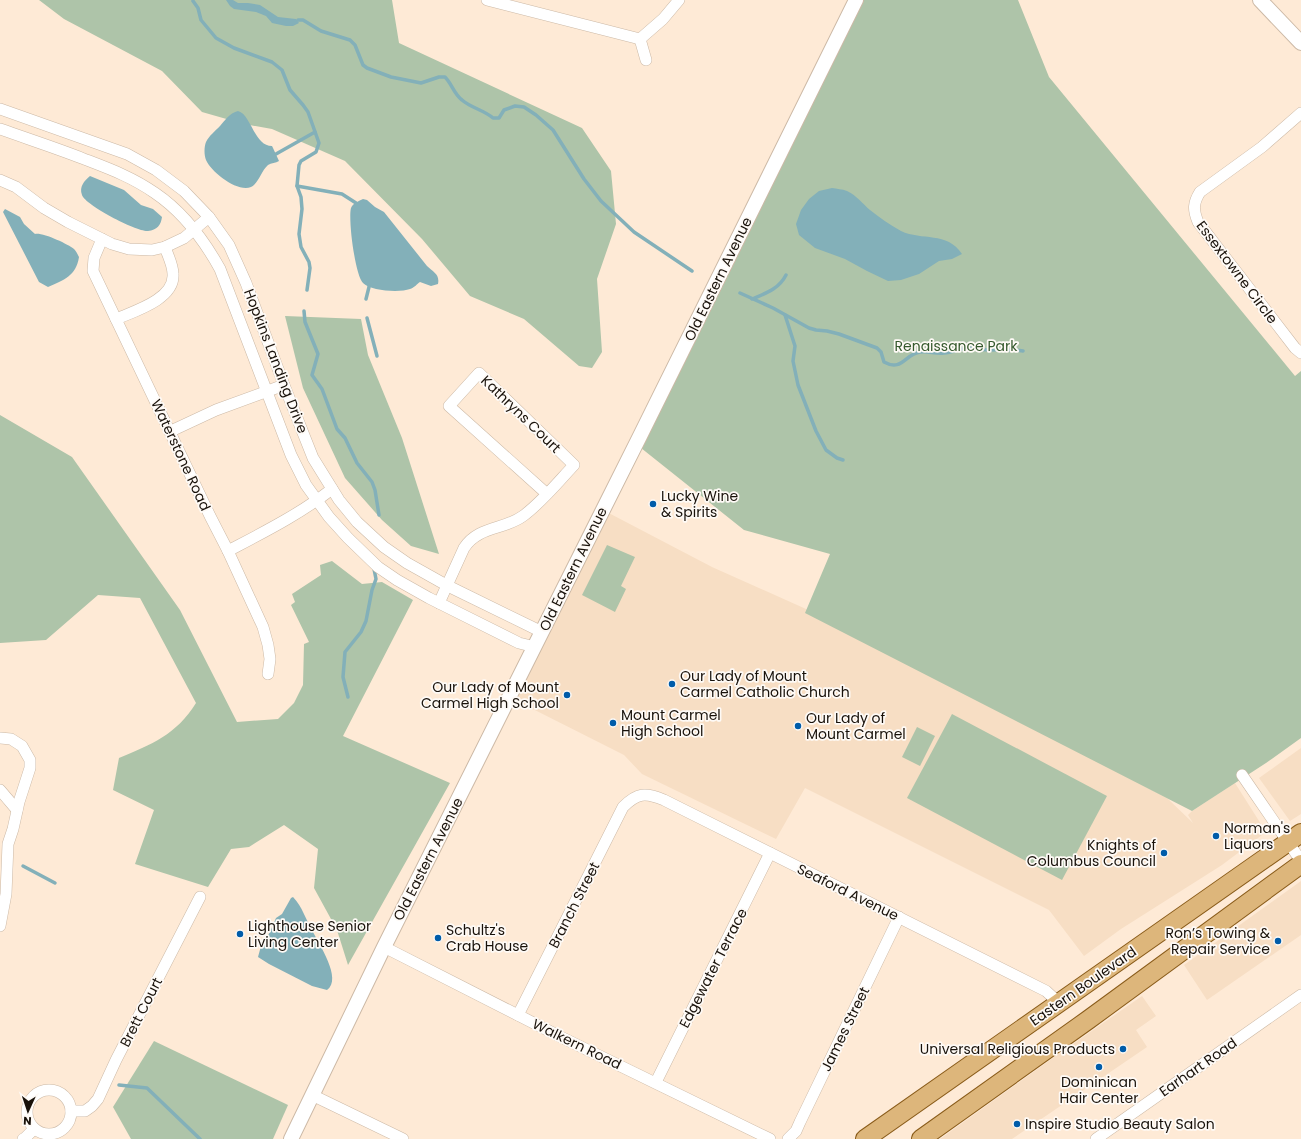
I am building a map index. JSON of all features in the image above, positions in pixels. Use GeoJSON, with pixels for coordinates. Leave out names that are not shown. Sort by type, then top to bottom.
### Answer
{"type":"FeatureCollection","features":[{"type":"Feature","properties":{"kind":"main road","name":"Eastern Boulevard"},"geometry":{"type":"LineString","coordinates":[[865,1139],[1295,837]]}},
{"type":"Feature","properties":{"kind":"main road","name":"Eastern Boulevard"},"geometry":{"type":"LineString","coordinates":[[921,1139],[1094,1016],[1301,864]]}},
{"type":"Feature","properties":{"kind":"street"},"geometry":{"type":"LineString","coordinates":[[487,0],[640,39]]}},
{"type":"Feature","properties":{"kind":"street"},"geometry":{"type":"LineString","coordinates":[[640,39],[663,19],[679,0]]}},
{"type":"Feature","properties":{"kind":"street","name":"Old Eastern Avenue"},"geometry":{"type":"LineString","coordinates":[[291,1139],[384,947],[535,647],[856,0]]}},
{"type":"Feature","properties":{"kind":"street"},"geometry":{"type":"LineString","coordinates":[[1260,0],[1301,43]]}},
{"type":"Feature","properties":{"kind":"street"},"geometry":{"type":"LineString","coordinates":[[640,39],[646,60]]}},
{"type":"Feature","properties":{"kind":"street","name":"Hopkins Landing Drive"},"geometry":{"type":"LineString","coordinates":[[0,109],[127,154],[156,170],[184,191],[209,217],[229,245],[246,283],[284,386],[313,458],[339,500],[358,522],[384,547],[407,563],[448,586],[542,632]]}},
{"type":"Feature","properties":{"kind":"street","name":"Essextowne Circle"},"geometry":{"type":"LineString","coordinates":[[1301,113],[1262,147],[1200,192],[1194,203],[1194,209],[1198,222],[1294,348],[1301,353]]}},
{"type":"Feature","properties":{"kind":"street","name":"Hopkins Landing Drive"},"geometry":{"type":"LineString","coordinates":[[0,129],[126,175],[156,193],[178,211],[194,229],[220,269],[291,455],[306,485],[329,517],[340,530],[378,567],[397,580],[519,643],[535,647]]}},
{"type":"Feature","properties":{"kind":"street"},"geometry":{"type":"LineString","coordinates":[[0,180],[16,187],[44,208],[102,239],[120,247],[129,249],[152,250],[165,247],[184,238],[209,217]]}},
{"type":"Feature","properties":{"kind":"street","name":"Waterstone Road"},"geometry":{"type":"LineString","coordinates":[[102,239],[94,258],[93,271],[228,551],[263,628],[270,659],[268,674]]}},
{"type":"Feature","properties":{"kind":"street"},"geometry":{"type":"LineString","coordinates":[[116,319],[156,301],[170,290],[173,282],[173,273],[165,247]]}},
{"type":"Feature","properties":{"kind":"street","name":"Kathryns Court"},"geometry":{"type":"LineString","coordinates":[[439,603],[464,548],[469,541],[476,535],[514,522],[534,508],[574,465],[479,373],[449,406],[547,494]]}},
{"type":"Feature","properties":{"kind":"street"},"geometry":{"type":"LineString","coordinates":[[170,431],[216,410],[284,386]]}},
{"type":"Feature","properties":{"kind":"street"},"geometry":{"type":"LineString","coordinates":[[228,551],[271,528],[332,489]]}},
{"type":"Feature","properties":{"kind":"street"},"geometry":{"type":"LineString","coordinates":[[0,738],[11,739],[22,746],[30,760],[30,768],[8,844],[6,894],[0,926]]}},
{"type":"Feature","properties":{"kind":"street"},"geometry":{"type":"LineString","coordinates":[[1242,776],[1295,837],[1301,861]]}},
{"type":"Feature","properties":{"kind":"street"},"geometry":{"type":"LineString","coordinates":[[0,790],[17,810]]}},
{"type":"Feature","properties":{"kind":"street","name":"Seaford Avenue"},"geometry":{"type":"LineString","coordinates":[[632,798],[642,795],[656,796],[1046,991],[1059,1003]]}},
{"type":"Feature","properties":{"kind":"street","name":"Branch Street"},"geometry":{"type":"LineString","coordinates":[[518,1015],[623,807],[632,798]]}},
{"type":"Feature","properties":{"kind":"street","name":"Edgewater Terrace"},"geometry":{"type":"LineString","coordinates":[[656,1082],[770,854]]}},
{"type":"Feature","properties":{"kind":"street","name":"Brett Court"},"geometry":{"type":"LineString","coordinates":[[71,1111],[85,1111],[98,1099],[116,1060],[200,896]]}},
{"type":"Feature","properties":{"kind":"street","name":"James Street"},"geometry":{"type":"LineString","coordinates":[[788,1139],[796,1131],[899,917]]}},
{"type":"Feature","properties":{"kind":"street","name":"Walkern Road"},"geometry":{"type":"LineString","coordinates":[[384,947],[518,1015],[770,1139]]}},
{"type":"Feature","properties":{"kind":"street","name":"Earhart Road"},"geometry":{"type":"LineString","coordinates":[[1096,1139],[1301,995]]}},
{"type":"Feature","properties":{"kind":"street"},"geometry":{"type":"LineString","coordinates":[[45,1090],[54,1091],[61,1094],[67,1099],[71,1107],[71,1111],[69,1123],[54,1136],[34,1129],[29,1122],[27,1110],[32,1099],[38,1093],[45,1090]]}},
{"type":"Feature","properties":{"kind":"street"},"geometry":{"type":"LineString","coordinates":[[312,1095],[403,1139]]}},
{"type":"Feature","properties":{"kind":"street"},"geometry":{"type":"LineString","coordinates":[[23,1139],[34,1129]]}},
{"type":"Feature","properties":{"kind":"shaded area","name":"Our Lady of Mount Carmel"},"geometry":{"type":"Polygon","coordinates":[[[603,510],[712,567],[806,609],[1167,798],[1193,823],[1188,815],[1192,811],[1235,783],[1266,832],[1222,865],[1121,929],[1084,956],[1049,910],[805,788],[776,839],[642,774],[624,755],[509,697],[603,510]]]}},
{"type":"Feature","properties":{"kind":"shaded area"},"geometry":{"type":"Polygon","coordinates":[[[1301,748],[1301,814],[1290,821],[1259,778],[1301,748]]]}},
{"type":"Feature","properties":{"kind":"shaded area"},"geometry":{"type":"Polygon","coordinates":[[[1301,881],[1301,935],[1207,1000],[1184,965],[1301,881]]]}},
{"type":"Feature","properties":{"kind":"shaded area"},"geometry":{"type":"Polygon","coordinates":[[[1142,996],[1156,1016],[1136,1030],[1147,1047],[1012,1139],[940,1139],[1050,1060],[1142,996]]]}},
{"type":"Feature","properties":{"kind":"green space"},"geometry":{"type":"Polygon","coordinates":[[[39,0],[392,0],[399,43],[582,128],[611,171],[616,224],[597,279],[602,352],[592,368],[579,366],[524,319],[470,296],[422,239],[345,161],[272,129],[244,124],[202,112],[162,71],[64,19],[39,0]]]}},
{"type":"Feature","properties":{"kind":"green space","name":"Renaissance Park"},"geometry":{"type":"Polygon","coordinates":[[[856,0],[1018,0],[1049,77],[1295,376],[1301,371],[1301,738],[1266,763],[1192,811],[805,613],[830,554],[744,530],[636,444],[856,0]]]}},
{"type":"Feature","properties":{"kind":"green space"},"geometry":{"type":"Polygon","coordinates":[[[285,316],[361,319],[368,355],[402,438],[439,554],[411,546],[382,520],[345,478],[303,388],[285,316]]]}},
{"type":"Feature","properties":{"kind":"green space"},"geometry":{"type":"Polygon","coordinates":[[[0,415],[72,457],[180,610],[237,722],[278,719],[294,703],[303,685],[304,644],[309,642],[291,605],[295,602],[292,594],[321,575],[320,565],[332,561],[362,584],[382,582],[413,600],[343,736],[450,783],[348,965],[337,930],[314,888],[318,849],[284,825],[249,847],[231,849],[208,887],[135,864],[154,810],[113,790],[119,758],[153,743],[172,731],[196,703],[140,598],[98,595],[46,640],[0,643],[0,415]]]}},
{"type":"Feature","properties":{"kind":"green space"},"geometry":{"type":"Polygon","coordinates":[[[607,545],[635,557],[621,586],[626,589],[615,612],[582,595],[607,545]]]}},
{"type":"Feature","properties":{"kind":"green space"},"geometry":{"type":"Polygon","coordinates":[[[952,714],[1107,796],[1062,880],[907,798],[952,714]]]}},
{"type":"Feature","properties":{"kind":"green space"},"geometry":{"type":"Polygon","coordinates":[[[917,727],[935,736],[920,766],[902,757],[917,727]]]}},
{"type":"Feature","properties":{"kind":"green space"},"geometry":{"type":"Polygon","coordinates":[[[154,1041],[288,1105],[273,1139],[131,1139],[113,1107],[154,1041]]]}},
{"type":"Feature","properties":{"kind":"water"},"geometry":{"type":"Polygon","coordinates":[[[226,0],[233,0],[238,3],[260,5],[278,17],[296,19],[299,23],[293,26],[286,26],[272,23],[266,16],[256,12],[234,9],[226,0]]]}},
{"type":"Feature","properties":{"kind":"water"},"geometry":{"type":"Polygon","coordinates":[[[238,111],[246,118],[261,141],[266,145],[272,146],[279,161],[268,165],[254,185],[246,188],[232,184],[213,170],[206,160],[205,153],[205,144],[209,138],[228,117],[238,111]]]}},
{"type":"Feature","properties":{"kind":"water"},"geometry":{"type":"Polygon","coordinates":[[[90,176],[124,190],[141,205],[153,209],[162,217],[160,225],[148,231],[142,230],[123,223],[92,205],[85,199],[81,192],[83,184],[90,176]]]}},
{"type":"Feature","properties":{"kind":"water"},"geometry":{"type":"Polygon","coordinates":[[[832,188],[847,191],[878,216],[901,231],[917,236],[942,239],[956,247],[962,254],[952,259],[939,261],[919,274],[901,280],[888,281],[845,259],[815,248],[799,235],[796,224],[801,210],[809,199],[819,191],[832,188]]]}},
{"type":"Feature","properties":{"kind":"water"},"geometry":{"type":"Polygon","coordinates":[[[363,199],[367,200],[384,212],[427,266],[436,274],[438,284],[431,286],[420,282],[410,289],[393,291],[372,288],[363,283],[357,269],[355,259],[351,234],[350,214],[353,205],[363,199]]]}},
{"type":"Feature","properties":{"kind":"water"},"geometry":{"type":"Polygon","coordinates":[[[5,209],[20,217],[24,224],[35,234],[49,237],[74,249],[79,257],[72,273],[48,287],[39,282],[3,212],[5,209]]]}},
{"type":"Feature","properties":{"kind":"water"},"geometry":{"type":"Polygon","coordinates":[[[293,897],[302,909],[328,961],[332,978],[331,985],[327,990],[312,986],[258,957],[261,946],[270,932],[276,918],[282,914],[293,897]]]}},
{"type":"Feature","properties":{"kind":"waterway"},"geometry":{"type":"LineString","coordinates":[[193,1],[198,8],[201,20],[216,38],[234,48],[272,62],[282,70],[290,90],[308,112],[319,143],[316,152],[301,161],[299,165],[297,186],[301,197],[302,209],[299,234],[301,247],[309,262],[310,268],[307,290]]}},
{"type":"Feature","properties":{"kind":"waterway"},"geometry":{"type":"LineString","coordinates":[[298,20],[303,20],[321,31],[350,40],[355,45],[363,65],[367,68],[391,77],[421,83],[439,77],[445,77],[462,100],[493,118],[499,118],[504,110],[515,106],[524,107],[553,130],[584,179],[601,201],[634,232],[692,271]]}},
{"type":"Feature","properties":{"kind":"waterway"},"geometry":{"type":"LineString","coordinates":[[276,154],[315,132]]}},
{"type":"Feature","properties":{"kind":"waterway"},"geometry":{"type":"LineString","coordinates":[[297,186],[342,194],[356,203]]}},
{"type":"Feature","properties":{"kind":"waterway"},"geometry":{"type":"LineString","coordinates":[[752,299],[776,287],[786,275]]}},
{"type":"Feature","properties":{"kind":"waterway"},"geometry":{"type":"LineString","coordinates":[[366,299],[369,287]]}},
{"type":"Feature","properties":{"kind":"waterway"},"geometry":{"type":"LineString","coordinates":[[740,293],[773,308],[809,328],[839,334],[877,348],[881,352],[884,362],[890,365],[899,364],[915,353],[920,352],[944,353],[968,348],[1023,351]]}},
{"type":"Feature","properties":{"kind":"waterway"},"geometry":{"type":"LineString","coordinates":[[304,311],[305,322],[318,354],[312,375],[322,389],[337,429],[345,438],[357,463],[372,482],[375,490],[379,515]]}},
{"type":"Feature","properties":{"kind":"waterway"},"geometry":{"type":"LineString","coordinates":[[785,315],[795,346],[793,361],[798,385],[816,431],[826,450],[837,458],[843,460]]}},
{"type":"Feature","properties":{"kind":"waterway"},"geometry":{"type":"LineString","coordinates":[[367,318],[377,356]]}},
{"type":"Feature","properties":{"kind":"waterway"},"geometry":{"type":"LineString","coordinates":[[348,697],[343,677],[345,652],[361,632],[366,621],[372,590],[376,579],[374,569]]}},
{"type":"Feature","properties":{"kind":"waterway"},"geometry":{"type":"LineString","coordinates":[[23,866],[55,883]]}},
{"type":"Feature","properties":{"kind":"waterway"},"geometry":{"type":"LineString","coordinates":[[119,1085],[147,1088],[200,1139]]}},
{"type":"Feature","properties":{"kind":"place","name":"Lucky Wine & Spirits"},"geometry":{"type":"Point","coordinates":[653,504]}},
{"type":"Feature","properties":{"kind":"place","name":"Our Lady of Mount Carmel Catholic Church"},"geometry":{"type":"Point","coordinates":[672,684]}},
{"type":"Feature","properties":{"kind":"place","name":"Our Lady of Mount Carmel High School"},"geometry":{"type":"Point","coordinates":[567,695]}},
{"type":"Feature","properties":{"kind":"place","name":"Mount Carmel High School"},"geometry":{"type":"Point","coordinates":[613,723]}},
{"type":"Feature","properties":{"kind":"place","name":"Our Lady of Mount Carmel"},"geometry":{"type":"Point","coordinates":[798,726]}},
{"type":"Feature","properties":{"kind":"place","name":"Norman's Liquors"},"geometry":{"type":"Point","coordinates":[1216,836]}},
{"type":"Feature","properties":{"kind":"place","name":"Knights of Columbus Council"},"geometry":{"type":"Point","coordinates":[1164,853]}},
{"type":"Feature","properties":{"kind":"place","name":"Lighthouse Senior Living Center"},"geometry":{"type":"Point","coordinates":[240,934]}},
{"type":"Feature","properties":{"kind":"place","name":"Schultz's Crab House"},"geometry":{"type":"Point","coordinates":[438,938]}},
{"type":"Feature","properties":{"kind":"place","name":"Ron’s Towing & Repair Service"},"geometry":{"type":"Point","coordinates":[1278,941]}},
{"type":"Feature","properties":{"kind":"place","name":"Universal Religious Products"},"geometry":{"type":"Point","coordinates":[1123,1049]}},
{"type":"Feature","properties":{"kind":"place","name":"Dominican Hair Center"},"geometry":{"type":"Point","coordinates":[1099,1067]}},
{"type":"Feature","properties":{"kind":"place","name":"Inspire Studio Beauty Salon"},"geometry":{"type":"Point","coordinates":[1017,1124]}}]}
